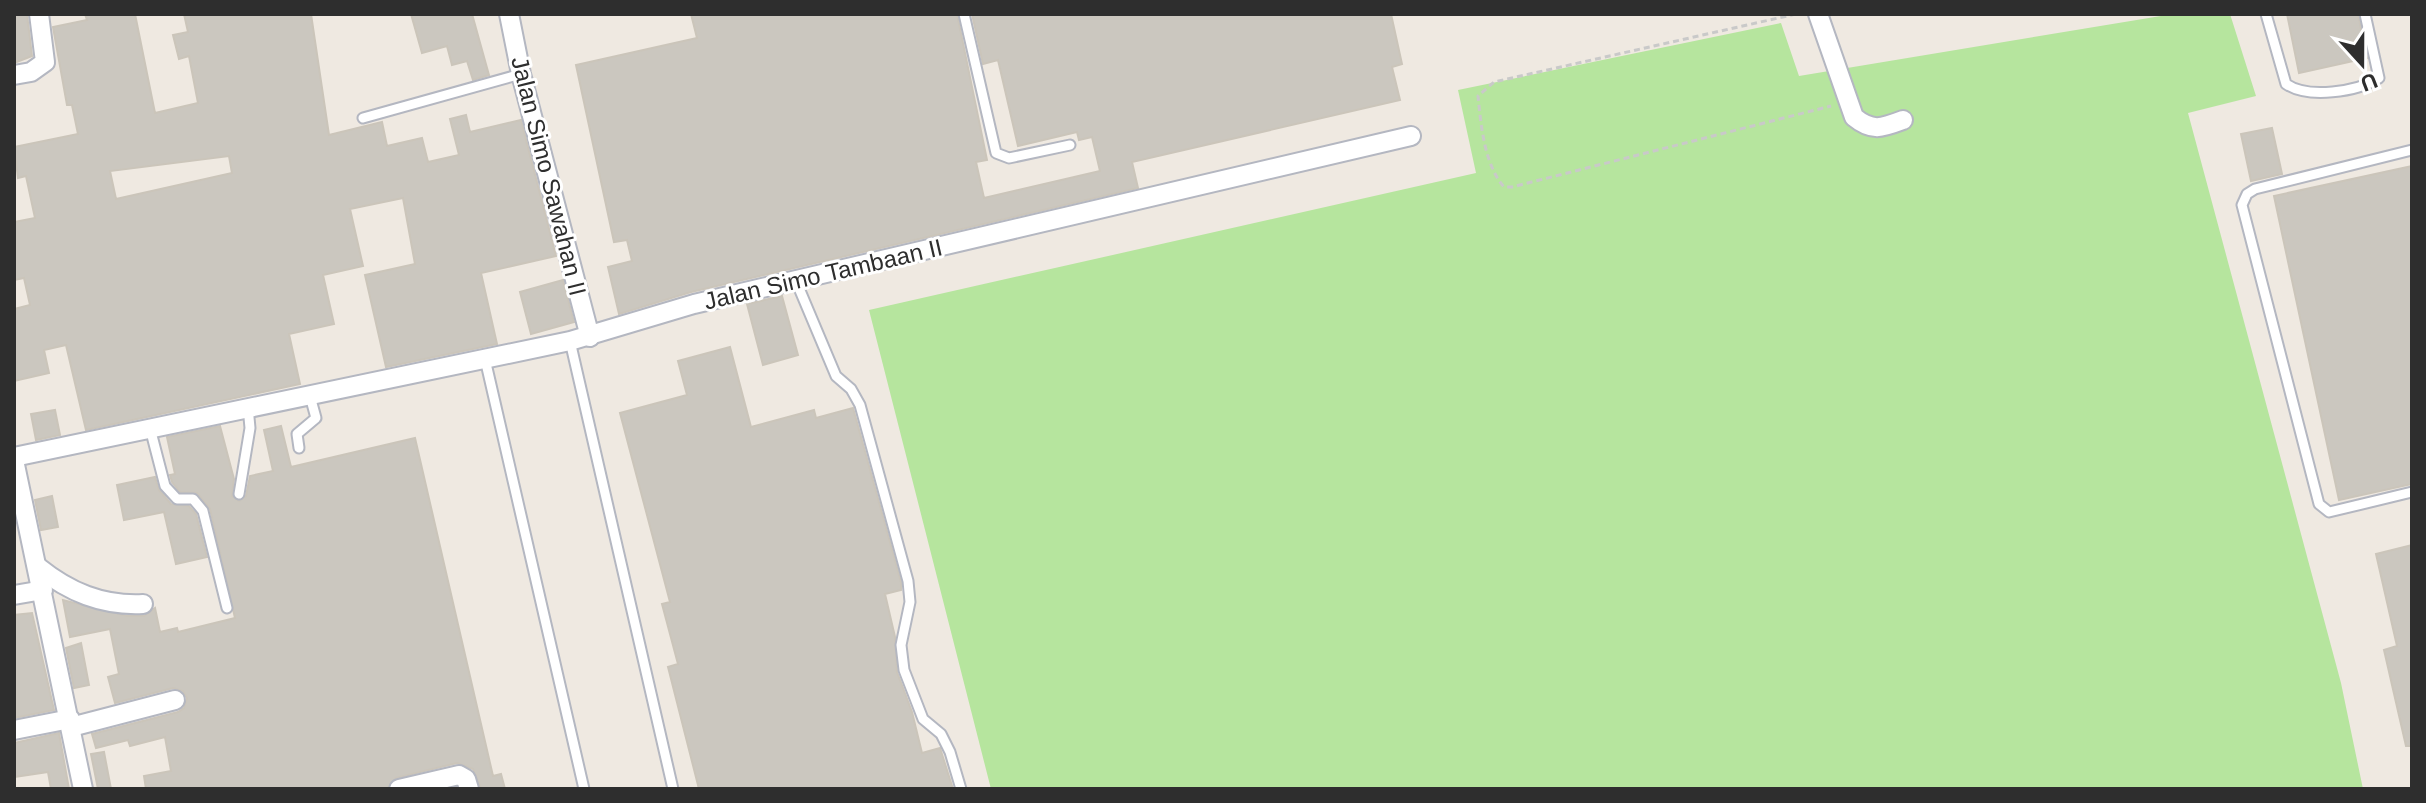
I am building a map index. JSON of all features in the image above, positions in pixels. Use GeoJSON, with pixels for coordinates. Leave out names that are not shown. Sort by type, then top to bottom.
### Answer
{"type":"FeatureCollection","features":[{"type":"Feature","properties":{"kind":"street"},"geometry":{"type":"LineString","coordinates":[[14,75],[31,72],[45,62],[39,14]]}},
{"type":"Feature","properties":{"kind":"street","name":"Jalan Simo Sawahan II"},"geometry":{"type":"LineString","coordinates":[[509,14],[521,74],[590,337]]}},
{"type":"Feature","properties":{"kind":"street"},"geometry":{"type":"LineString","coordinates":[[1818,14],[1846,102],[1854,117],[1866,127],[1880,129],[1903,120]]}},
{"type":"Feature","properties":{"kind":"street","name":"Jalan Simo Tambaan II"},"geometry":{"type":"LineString","coordinates":[[14,458],[590,337],[694,304],[1411,136]]}},
{"type":"Feature","properties":{"kind":"street"},"geometry":{"type":"LineString","coordinates":[[14,458],[83,789]]}},
{"type":"Feature","properties":{"kind":"street"},"geometry":{"type":"LineString","coordinates":[[38,567],[77,593],[114,604],[143,604]]}},
{"type":"Feature","properties":{"kind":"street"},"geometry":{"type":"LineString","coordinates":[[14,595],[43,590]]}},
{"type":"Feature","properties":{"kind":"street"},"geometry":{"type":"LineString","coordinates":[[14,730],[70,723],[175,700]]}},
{"type":"Feature","properties":{"kind":"street"},"geometry":{"type":"LineString","coordinates":[[404,789],[464,782]]}},
{"type":"Feature","properties":{"kind":"lane"},"geometry":{"type":"LineString","coordinates":[[964,14],[996,153],[1009,158],[1070,145]]}},
{"type":"Feature","properties":{"kind":"lane"},"geometry":{"type":"LineString","coordinates":[[2266,14],[2286,84],[2305,90],[2331,91],[2370,84],[2379,78],[2365,14]]}},
{"type":"Feature","properties":{"kind":"lane"},"geometry":{"type":"LineString","coordinates":[[363,118],[521,74]]}},
{"type":"Feature","properties":{"kind":"lane"},"geometry":{"type":"LineString","coordinates":[[2412,150],[2255,189],[2247,194],[2242,205],[2319,504],[2329,512],[2412,492]]}},
{"type":"Feature","properties":{"kind":"lane"},"geometry":{"type":"LineString","coordinates":[[796,281],[836,376],[851,389],[860,405],[908,581],[910,602],[901,645],[904,670],[923,719],[941,734],[950,752],[961,789]]}},
{"type":"Feature","properties":{"kind":"lane"},"geometry":{"type":"LineString","coordinates":[[570,341],[673,789]]}},
{"type":"Feature","properties":{"kind":"lane"},"geometry":{"type":"LineString","coordinates":[[485,359],[584,789]]}},
{"type":"Feature","properties":{"kind":"lane"},"geometry":{"type":"LineString","coordinates":[[299,448],[297,434],[316,418],[310,396]]}},
{"type":"Feature","properties":{"kind":"lane"},"geometry":{"type":"LineString","coordinates":[[239,494],[250,428],[241,408]]}},
{"type":"Feature","properties":{"kind":"lane"},"geometry":{"type":"LineString","coordinates":[[150,428],[165,486],[177,499],[193,499],[203,511],[227,608]]}},
{"type":"Feature","properties":{"kind":"path"},"geometry":{"type":"LineString","coordinates":[[1796,14],[1494,82],[1478,96],[1482,126],[1496,177],[1504,187],[1512,187],[1846,102]]}},
{"type":"Feature","properties":{"kind":"green space"},"geometry":{"type":"Polygon","coordinates":[[[2173,14],[2230,14],[2256,96],[2188,113],[2341,683],[2363,789],[991,789],[869,310],[1476,173],[1458,90],[1781,23],[1799,76],[2173,14]]]}},
{"type":"Feature","properties":{"kind":"building"},"geometry":{"type":"Polygon","coordinates":[[[14,14],[27,14],[32,56],[14,63],[14,14]]]}},
{"type":"Feature","properties":{"kind":"building"},"geometry":{"type":"Polygon","coordinates":[[[85,14],[135,14],[155,113],[198,103],[189,56],[179,59],[173,35],[188,32],[184,14],[311,14],[329,135],[382,122],[387,146],[422,138],[428,162],[459,155],[450,119],[466,115],[470,132],[521,120],[556,256],[481,273],[497,344],[386,367],[365,275],[415,264],[403,198],[350,209],[363,266],[323,275],[334,324],[289,334],[300,384],[86,430],[66,345],[44,350],[49,373],[14,381],[14,309],[30,305],[24,278],[14,280],[14,222],[35,218],[26,176],[18,178],[14,147],[78,134],[72,105],[67,105],[53,27],[87,20],[85,14]],[[229,156],[110,171],[116,199],[232,173],[229,156]]]}},
{"type":"Feature","properties":{"kind":"building"},"geometry":{"type":"Polygon","coordinates":[[[411,14],[472,14],[489,75],[473,80],[467,61],[452,65],[447,46],[422,53],[411,14]]]}},
{"type":"Feature","properties":{"kind":"building"},"geometry":{"type":"Polygon","coordinates":[[[691,14],[957,14],[987,160],[976,162],[984,198],[1100,171],[1092,137],[1079,140],[1077,132],[1018,146],[998,60],[983,64],[972,14],[1391,14],[1402,64],[1392,67],[1400,100],[1132,162],[1138,188],[691,292],[619,314],[608,267],[632,261],[627,240],[614,242],[576,65],[697,38],[691,14]]]}},
{"type":"Feature","properties":{"kind":"building"},"geometry":{"type":"Polygon","coordinates":[[[2287,14],[2358,14],[2367,58],[2299,73],[2287,14]]]}},
{"type":"Feature","properties":{"kind":"building"},"geometry":{"type":"Polygon","coordinates":[[[2272,128],[2282,174],[2251,181],[2241,134],[2272,128]]]}},
{"type":"Feature","properties":{"kind":"building"},"geometry":{"type":"Polygon","coordinates":[[[2412,166],[2412,484],[2339,500],[2274,196],[2412,166]]]}},
{"type":"Feature","properties":{"kind":"building"},"geometry":{"type":"Polygon","coordinates":[[[563,280],[574,322],[531,334],[520,292],[563,280]]]}},
{"type":"Feature","properties":{"kind":"building"},"geometry":{"type":"Polygon","coordinates":[[[782,296],[798,355],[763,365],[747,304],[782,296]]]}},
{"type":"Feature","properties":{"kind":"building"},"geometry":{"type":"Polygon","coordinates":[[[730,347],[751,427],[814,410],[816,418],[853,408],[901,582],[901,590],[885,594],[895,637],[897,672],[912,712],[922,753],[940,748],[953,789],[699,789],[668,667],[678,664],[662,604],[670,602],[620,413],[687,395],[678,361],[730,347]]]}},
{"type":"Feature","properties":{"kind":"building"},"geometry":{"type":"Polygon","coordinates":[[[55,410],[60,435],[36,440],[31,414],[55,410]]]}},
{"type":"Feature","properties":{"kind":"building"},"geometry":{"type":"Polygon","coordinates":[[[220,426],[234,479],[232,496],[239,501],[246,496],[250,476],[273,471],[264,430],[281,426],[291,467],[415,438],[493,776],[501,774],[505,789],[481,789],[473,769],[457,763],[396,778],[387,789],[146,789],[144,776],[171,771],[165,737],[130,746],[128,740],[96,748],[92,734],[178,712],[184,708],[187,698],[183,691],[173,688],[115,703],[108,677],[119,674],[110,629],[70,637],[63,600],[127,616],[144,616],[155,608],[160,632],[177,628],[178,632],[235,618],[210,509],[197,493],[180,492],[172,482],[170,475],[175,474],[167,437],[220,426]]]}},
{"type":"Feature","properties":{"kind":"building"},"geometry":{"type":"Polygon","coordinates":[[[155,477],[159,490],[171,504],[189,506],[196,514],[207,557],[176,564],[164,512],[124,520],[117,485],[155,477]]]}},
{"type":"Feature","properties":{"kind":"building"},"geometry":{"type":"Polygon","coordinates":[[[52,496],[58,527],[41,530],[35,500],[52,496]]]}},
{"type":"Feature","properties":{"kind":"building"},"geometry":{"type":"Polygon","coordinates":[[[2412,545],[2412,746],[2406,746],[2384,650],[2397,646],[2376,554],[2412,545]]]}},
{"type":"Feature","properties":{"kind":"building"},"geometry":{"type":"Polygon","coordinates":[[[32,613],[54,710],[14,718],[14,615],[32,613]]]}},
{"type":"Feature","properties":{"kind":"building"},"geometry":{"type":"Polygon","coordinates":[[[81,643],[89,685],[74,688],[66,648],[81,643]]]}},
{"type":"Feature","properties":{"kind":"building"},"geometry":{"type":"Polygon","coordinates":[[[59,733],[69,789],[51,789],[48,772],[14,777],[14,743],[59,733]]]}},
{"type":"Feature","properties":{"kind":"building"},"geometry":{"type":"Polygon","coordinates":[[[104,752],[111,789],[98,789],[91,754],[104,752]]]}}]}
